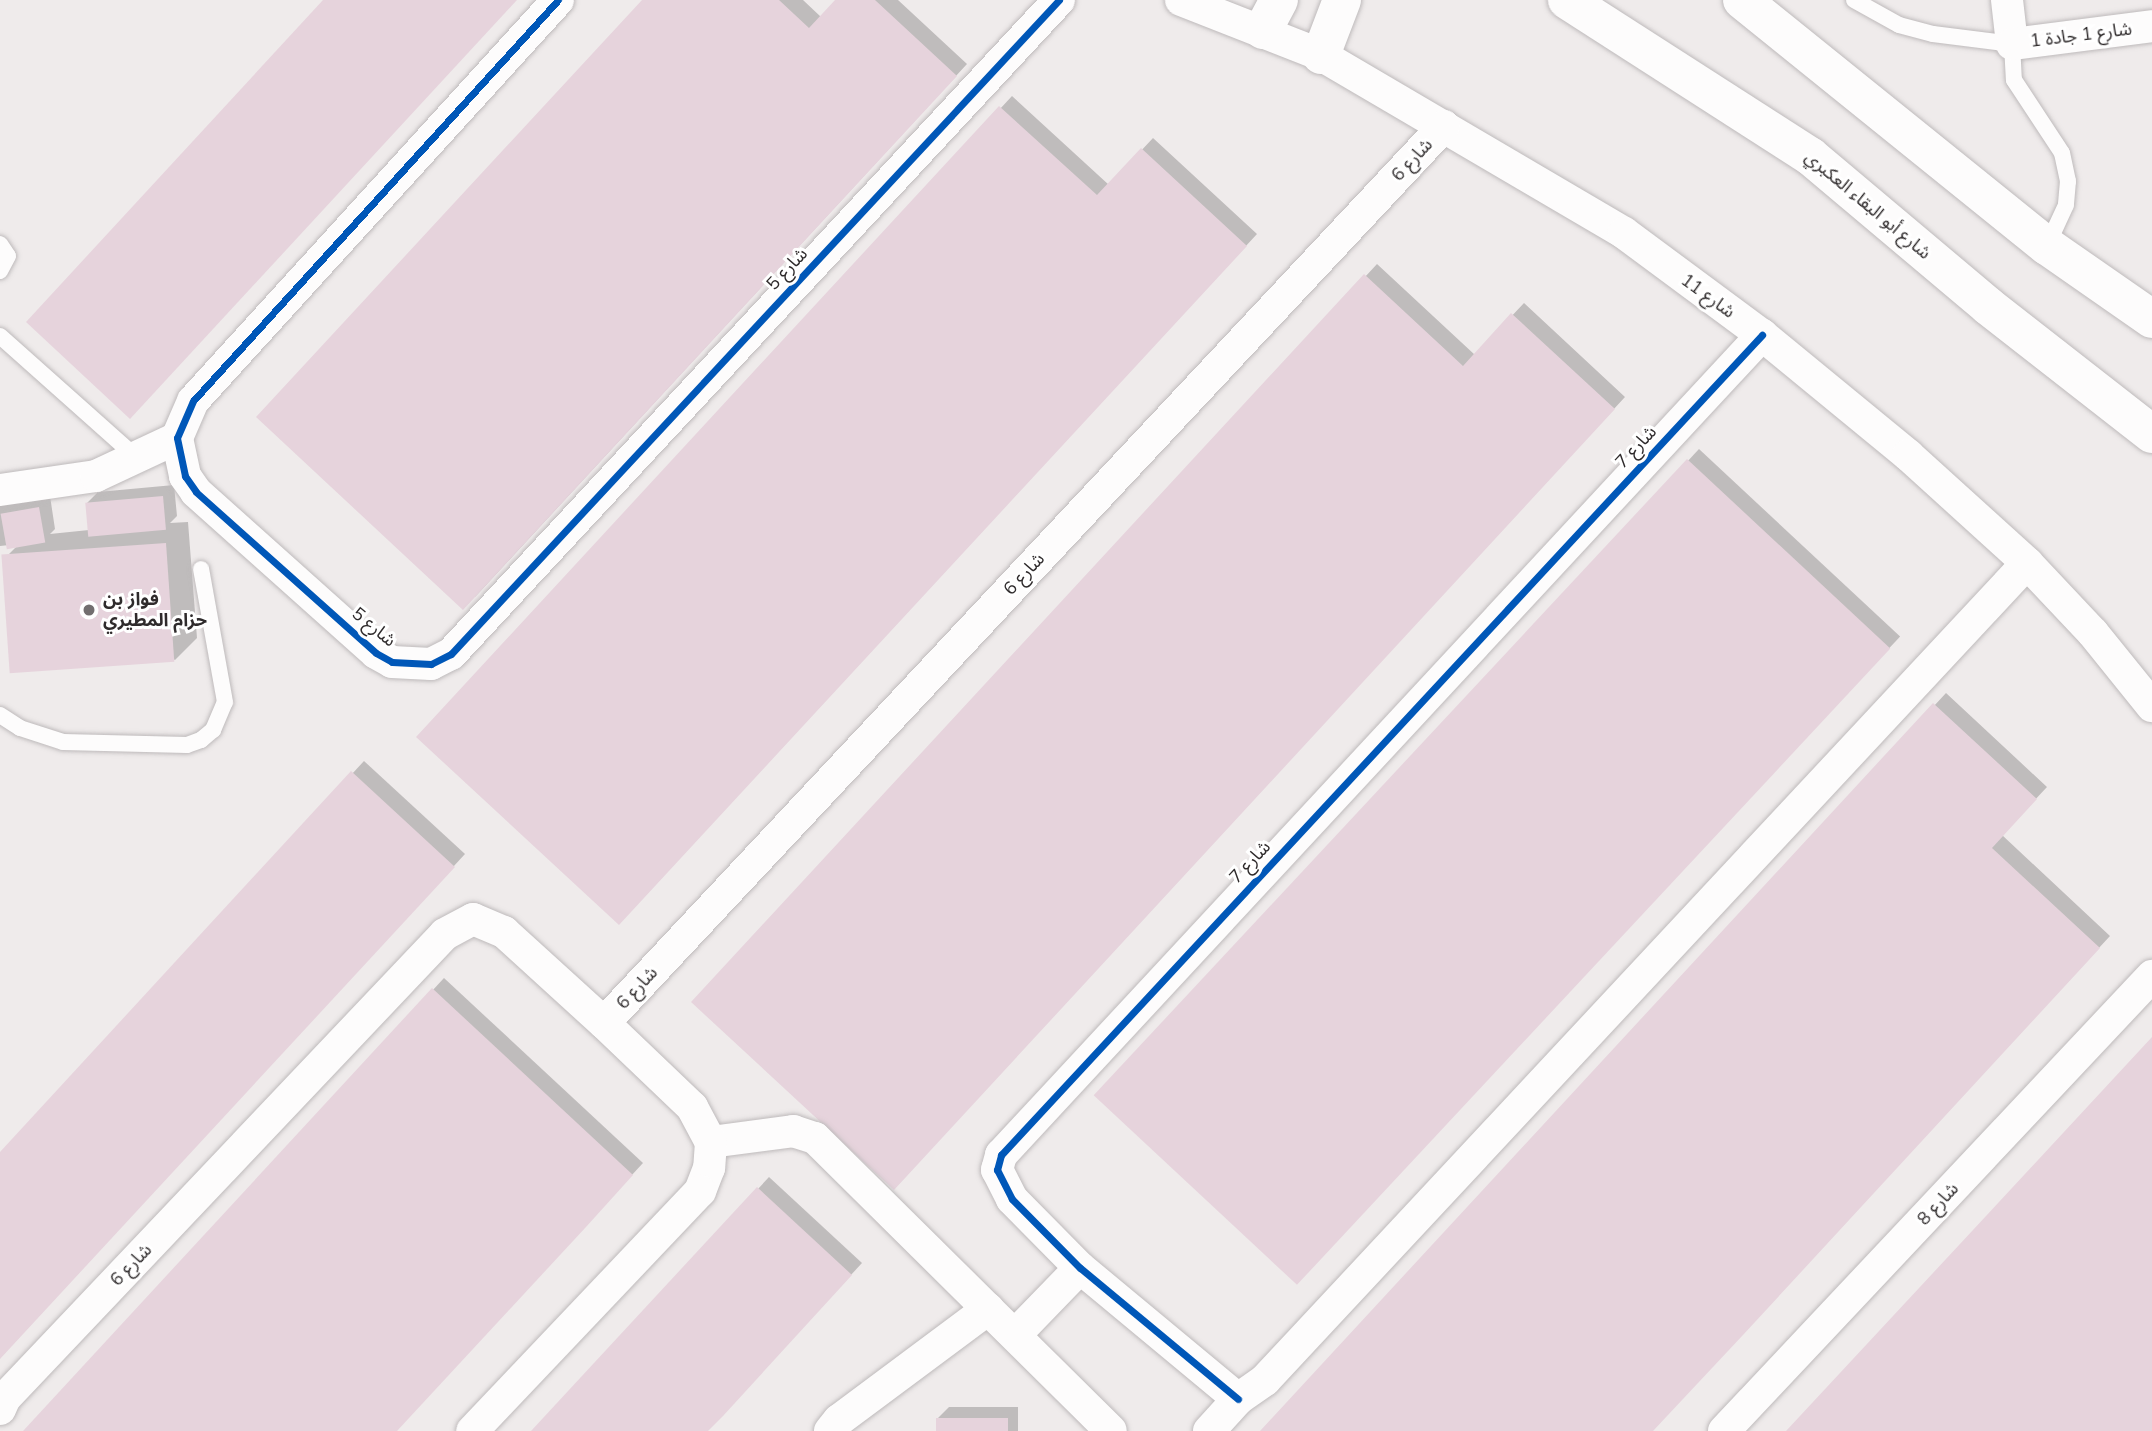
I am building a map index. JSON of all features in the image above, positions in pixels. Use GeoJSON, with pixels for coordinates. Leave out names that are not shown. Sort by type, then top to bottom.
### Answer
{"type":"FeatureCollection","features":[{"type":"Feature","properties":{"kind":"main road"},"geometry":{"type":"LineString","coordinates":[[1321,55],[1342,0]]}},
{"type":"Feature","properties":{"kind":"main road"},"geometry":{"type":"LineString","coordinates":[[1742,0],[2047,246],[2152,319]]}},
{"type":"Feature","properties":{"kind":"main road","name":"شارع أبو البقاء العكبري"},"geometry":{"type":"LineString","coordinates":[[1567,2],[1810,156],[1988,306],[2152,434]]}},
{"type":"Feature","properties":{"kind":"street"},"geometry":{"type":"LineString","coordinates":[[0,490],[76,481],[138,459],[177,438],[193,401],[558,0]]}},
{"type":"Feature","properties":{"kind":"street","name":"شارع 5"},"geometry":{"type":"LineString","coordinates":[[177,438],[185,476],[196,492],[376,653],[392,662],[431,664],[452,654],[1059,0]]}},
{"type":"Feature","properties":{"kind":"street","name":"شارع 11"},"geometry":{"type":"LineString","coordinates":[[1181,0],[1271,15],[1321,55],[1624,233],[1762,335],[1908,455],[2027,563],[2152,706]]}},
{"type":"Feature","properties":{"kind":"street","name":"شارع 1 جادة 1"},"geometry":{"type":"LineString","coordinates":[[2007,0],[2012,44],[2152,26]]}},
{"type":"Feature","properties":{"kind":"street","name":"شارع 6"},"geometry":{"type":"LineString","coordinates":[[604,1023],[1444,126]]}},
{"type":"Feature","properties":{"kind":"street","name":"شارع 7"},"geometry":{"type":"LineString","coordinates":[[1238,1399],[1203,1375],[1080,1268],[1002,1185],[997,1170],[1001,1155],[1762,335]]}},
{"type":"Feature","properties":{"kind":"street"},"geometry":{"type":"LineString","coordinates":[[1209,1431],[1238,1399],[1253,1392],[1275,1370],[2027,563]]}},
{"type":"Feature","properties":{"kind":"street","name":"شارع 6"},"geometry":{"type":"LineString","coordinates":[[0,1409],[5,1398],[458,925],[473,919],[504,932],[604,1023],[692,1107],[711,1142]]}},
{"type":"Feature","properties":{"kind":"street","name":"شارع 8"},"geometry":{"type":"LineString","coordinates":[[1724,1431],[2152,976]]}},
{"type":"Feature","properties":{"kind":"street"},"geometry":{"type":"LineString","coordinates":[[472,1431],[700,1191],[709,1168],[711,1142],[793,1131],[815,1139],[1016,1334],[1111,1431]]}},
{"type":"Feature","properties":{"kind":"street"},"geometry":{"type":"LineString","coordinates":[[1016,1334],[1080,1268]]}},
{"type":"Feature","properties":{"kind":"street"},"geometry":{"type":"LineString","coordinates":[[830,1431],[839,1420],[988,1309]]}},
{"type":"Feature","properties":{"kind":"lane"},"geometry":{"type":"LineString","coordinates":[[1854,0],[1899,25],[1933,34],[2012,44],[2014,80],[2062,153],[2068,181],[2066,205],[2047,246]]}},
{"type":"Feature","properties":{"kind":"lane"},"geometry":{"type":"LineString","coordinates":[[0,244],[8,256],[0,271]]}},
{"type":"Feature","properties":{"kind":"lane"},"geometry":{"type":"LineString","coordinates":[[0,336],[138,459]]}},
{"type":"Feature","properties":{"kind":"lane"},"geometry":{"type":"LineString","coordinates":[[0,715],[20,728],[63,742],[187,745],[201,740],[213,730],[225,702],[201,569]]}},
{"type":"Feature","properties":{"kind":"building"},"geometry":{"type":"Polygon","coordinates":[[[323,0],[517,0],[130,419],[26,322],[323,0]]]}},
{"type":"Feature","properties":{"kind":"building"},"geometry":{"type":"Polygon","coordinates":[[[642,0],[779,0],[809,28],[835,0],[875,0],[957,76],[463,610],[256,417],[642,0]]]}},
{"type":"Feature","properties":{"kind":"building"},"geometry":{"type":"Polygon","coordinates":[[[999,106],[1097,195],[1141,148],[1247,246],[619,925],[416,737],[999,106]]]}},
{"type":"Feature","properties":{"kind":"building"},"geometry":{"type":"Polygon","coordinates":[[[1364,274],[1463,366],[1511,313],[1615,409],[894,1190],[691,1002],[1364,274]]]}},
{"type":"Feature","properties":{"kind":"building"},"geometry":{"type":"Polygon","coordinates":[[[1687,459],[1890,649],[1297,1285],[1094,1095],[1687,459]]]}},
{"type":"Feature","properties":{"kind":"building"},"geometry":{"type":"Polygon","coordinates":[[[163,496],[166,530],[88,537],[85,503],[163,496]]]}},
{"type":"Feature","properties":{"kind":"building"},"geometry":{"type":"Polygon","coordinates":[[[39,507],[45,542],[7,549],[1,514],[39,507]]]}},
{"type":"Feature","properties":{"kind":"building","name":"فواز بن حزام المطيري"},"geometry":{"type":"Polygon","coordinates":[[[166,543],[174,662],[10,673],[1,555],[166,543]]]}},
{"type":"Feature","properties":{"kind":"building"},"geometry":{"type":"Polygon","coordinates":[[[1933,703],[2037,799],[1992,848],[2100,948],[1743,1335],[1653,1431],[1260,1431],[1933,703]]]}},
{"type":"Feature","properties":{"kind":"building"},"geometry":{"type":"Polygon","coordinates":[[[351,771],[455,867],[0,1359],[0,1152],[351,771]]]}},
{"type":"Feature","properties":{"kind":"building"},"geometry":{"type":"Polygon","coordinates":[[[432,988],[633,1175],[586,1227],[397,1431],[23,1431],[432,988]]]}},
{"type":"Feature","properties":{"kind":"building"},"geometry":{"type":"Polygon","coordinates":[[[2152,1037],[2152,1431],[1786,1431],[1986,1216],[2152,1037]]]}},
{"type":"Feature","properties":{"kind":"building"},"geometry":{"type":"Polygon","coordinates":[[[757,1187],[852,1275],[723,1416],[708,1431],[531,1431],[757,1187]]]}},
{"type":"Feature","properties":{"kind":"building"},"geometry":{"type":"Polygon","coordinates":[[[936,1418],[1008,1418],[1008,1431],[936,1431],[936,1418]]]}},
{"type":"Feature","properties":{"kind":"cycle path"},"geometry":{"type":"LineString","coordinates":[[558,0],[193,401],[177,438],[185,476],[196,492],[376,653],[392,662],[431,664],[451,654],[1059,0]]}},
{"type":"Feature","properties":{"kind":"cycle path"},"geometry":{"type":"LineString","coordinates":[[1238,1399],[1080,1268],[1012,1199],[997,1170],[1001,1155],[1762,335]]}},
{"type":"Feature","properties":{"kind":"place","name":"فواز بن حزام المطيري"},"geometry":{"type":"Point","coordinates":[89,610]}}]}
